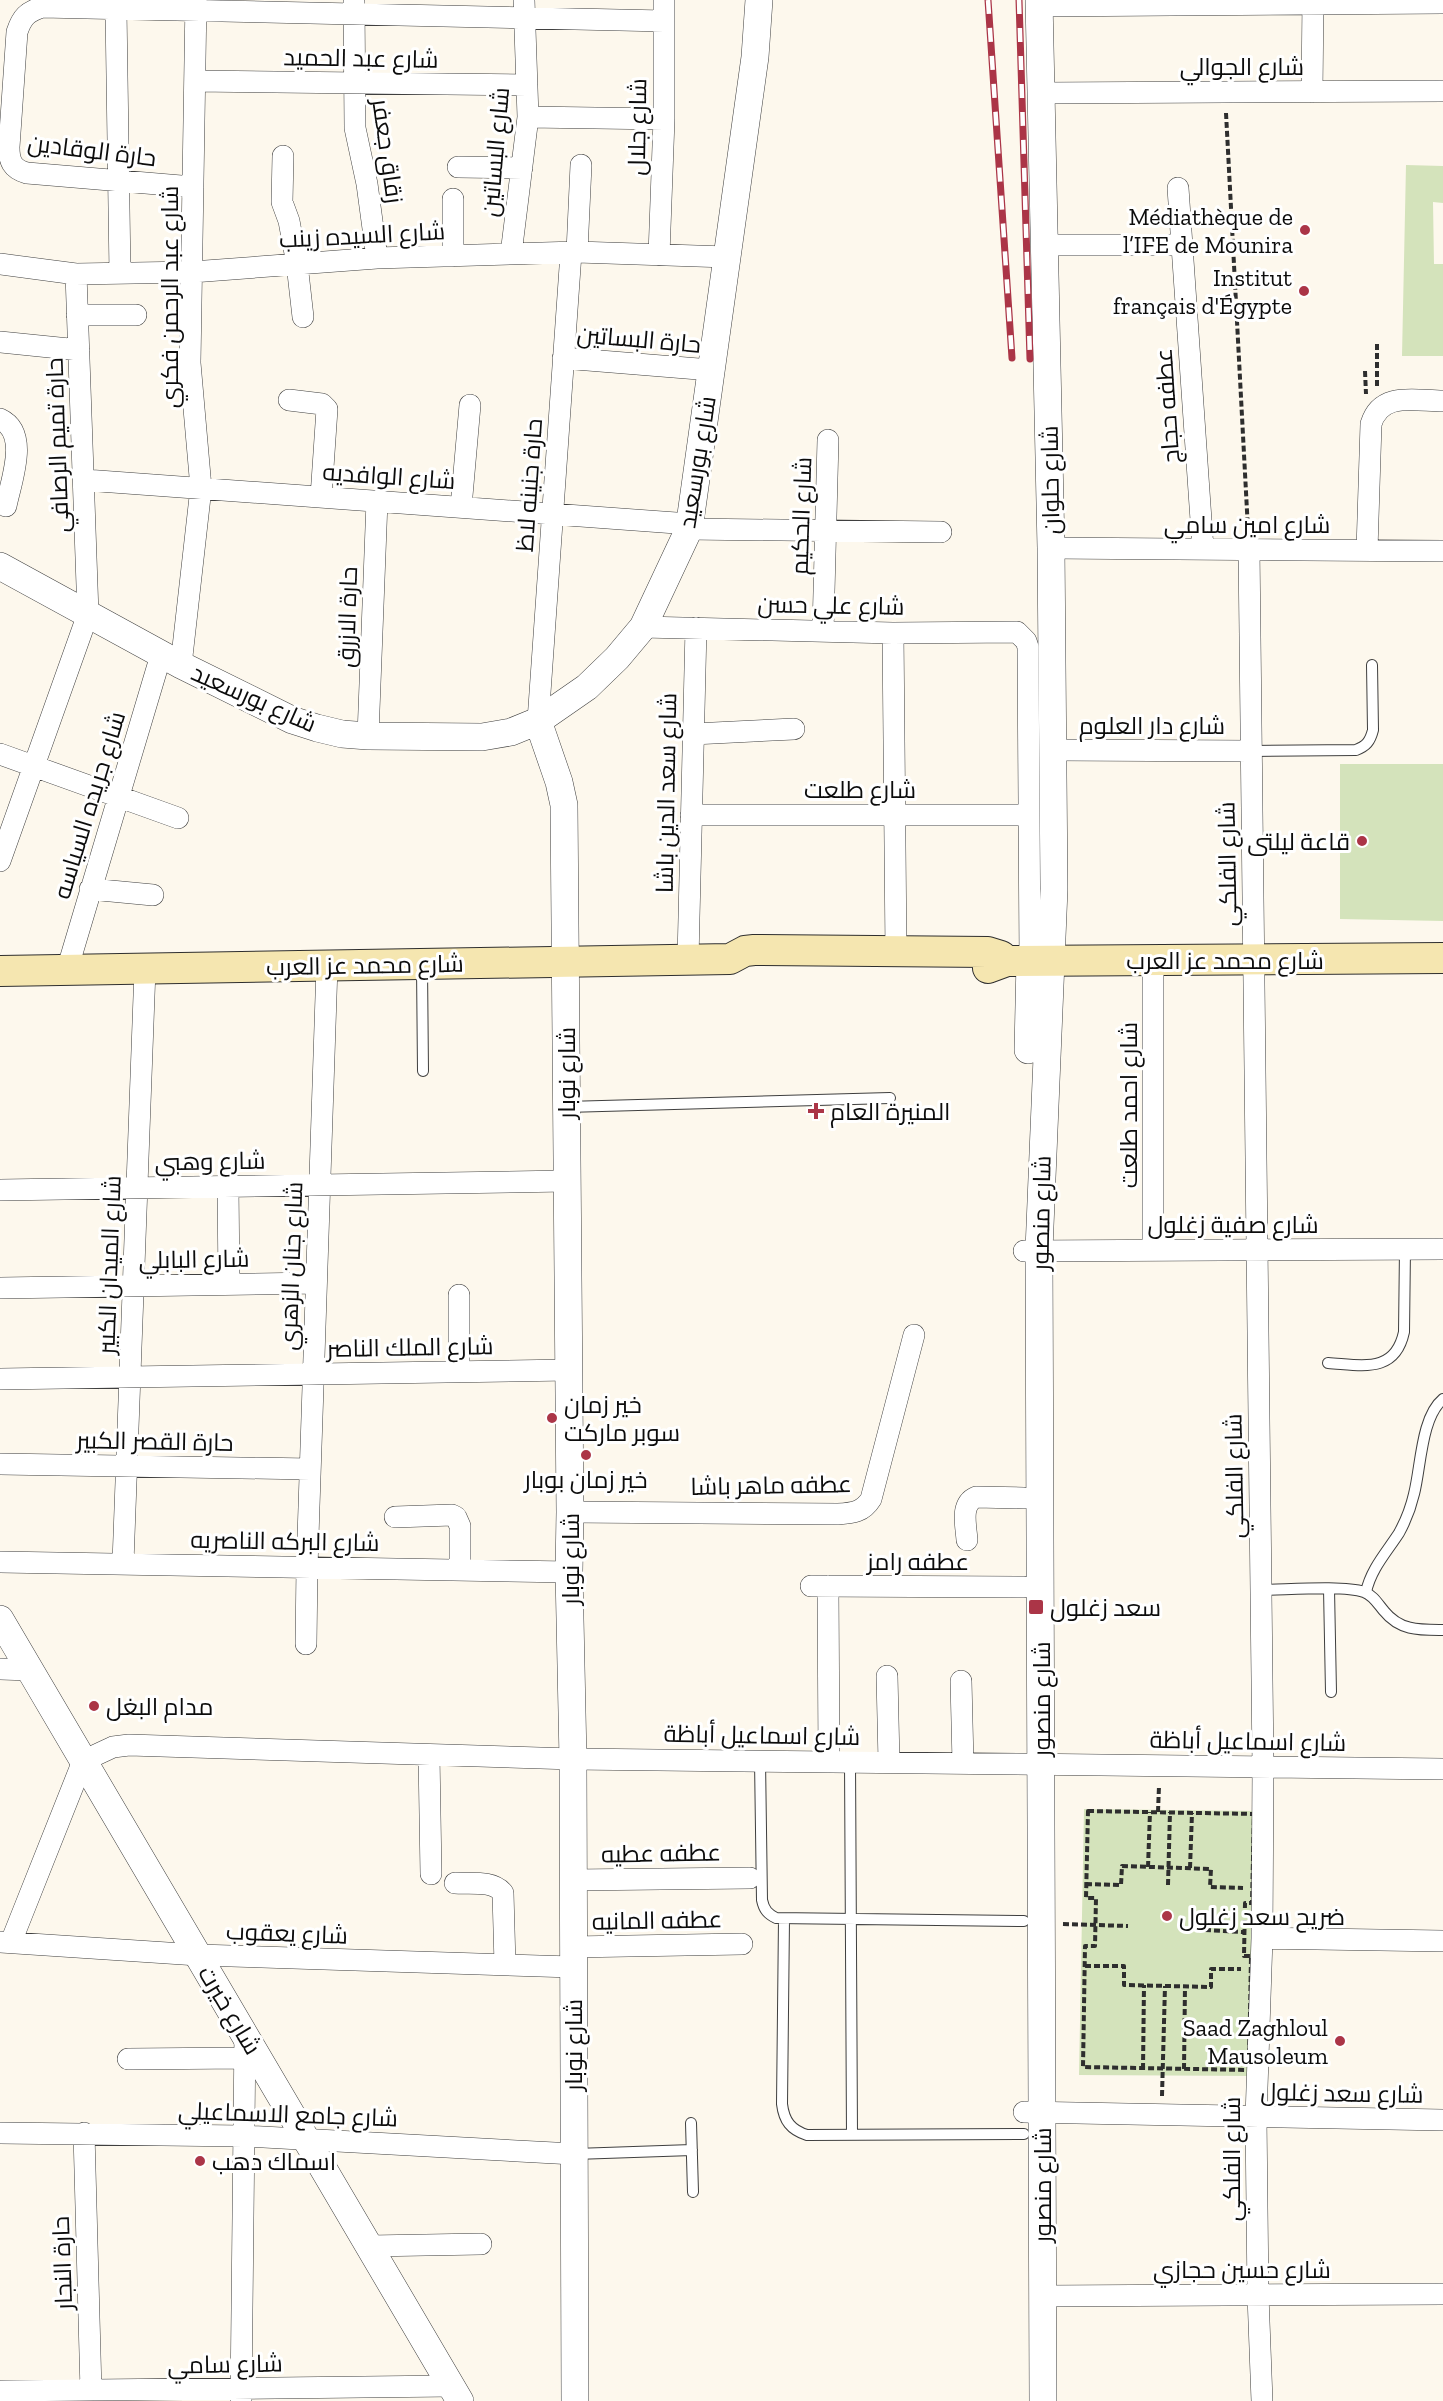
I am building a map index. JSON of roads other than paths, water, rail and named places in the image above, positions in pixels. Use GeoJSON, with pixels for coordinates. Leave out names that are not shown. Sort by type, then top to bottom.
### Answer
{"type":"FeatureCollection","features":[{"type":"Feature","properties":{"kind":"main road","name":"شارع محمد عز العرب"},"geometry":{"type":"LineString","coordinates":[[0,971],[730,958],[745,951],[988,952],[1029,961]]}},
{"type":"Feature","properties":{"kind":"main road","name":"شارع محمد عز العرب"},"geometry":{"type":"LineString","coordinates":[[730,958],[744,967],[760,970],[987,969],[1029,961],[1443,958]]}},
{"type":"Feature","properties":{"kind":"street","name":"شارع جلال"},"geometry":{"type":"LineString","coordinates":[[660,255],[664,119],[664,0]]}},
{"type":"Feature","properties":{"kind":"street","name":"شارع بورسعيد"},"geometry":{"type":"LineString","coordinates":[[0,566],[171,660],[292,720],[342,734],[482,737],[511,732],[538,721],[587,687],[617,658],[643,627],[689,526],[755,57],[759,0]]}},
{"type":"Feature","properties":{"kind":"street"},"geometry":{"type":"LineString","coordinates":[[1312,92],[1313,2]]}},
{"type":"Feature","properties":{"kind":"street"},"geometry":{"type":"LineString","coordinates":[[1039,3],[1443,3]]}},
{"type":"Feature","properties":{"kind":"street","name":"شارع حلوان"},"geometry":{"type":"LineString","coordinates":[[1029,961],[1053,889],[1051,548],[1039,3]]}},
{"type":"Feature","properties":{"kind":"street"},"geometry":{"type":"LineString","coordinates":[[9,32],[30,11],[42,7],[116,10],[196,6],[524,9],[664,21]]}},
{"type":"Feature","properties":{"kind":"street","name":"شارع عبد الرحمن فكري"},"geometry":{"type":"LineString","coordinates":[[171,660],[201,488],[190,363],[196,6]]}},
{"type":"Feature","properties":{"kind":"street","name":"زقاق جعفر"},"geometry":{"type":"LineString","coordinates":[[354,7],[355,128],[367,184],[378,258]]}},
{"type":"Feature","properties":{"kind":"street","name":"شارع البساتين"},"geometry":{"type":"LineString","coordinates":[[511,254],[528,117],[524,9]]}},
{"type":"Feature","properties":{"kind":"street"},"geometry":{"type":"LineString","coordinates":[[116,10],[120,273]]}},
{"type":"Feature","properties":{"kind":"street","name":"حارة الوقادين"},"geometry":{"type":"LineString","coordinates":[[9,32],[5,147],[13,166],[19,171],[193,187]]}},
{"type":"Feature","properties":{"kind":"street","name":"شارع عبد الحميد"},"geometry":{"type":"LineString","coordinates":[[195,81],[527,85]]}},
{"type":"Feature","properties":{"kind":"street","name":"شارع الجوالي"},"geometry":{"type":"LineString","coordinates":[[1040,93],[1443,91]]}},
{"type":"Feature","properties":{"kind":"street"},"geometry":{"type":"LineString","coordinates":[[528,117],[664,119]]}},
{"type":"Feature","properties":{"kind":"street"},"geometry":{"type":"LineString","coordinates":[[283,156],[282,201],[289,220],[297,264],[303,317]]}},
{"type":"Feature","properties":{"kind":"street","name":"حارة جنينه لاظ"},"geometry":{"type":"LineString","coordinates":[[538,721],[563,358],[581,165]]}},
{"type":"Feature","properties":{"kind":"street"},"geometry":{"type":"LineString","coordinates":[[458,167],[522,168]]}},
{"type":"Feature","properties":{"kind":"street","name":"عطفه حجاج"},"geometry":{"type":"LineString","coordinates":[[1178,188],[1203,549]]}},
{"type":"Feature","properties":{"kind":"street"},"geometry":{"type":"LineString","coordinates":[[453,199],[453,256]]}},
{"type":"Feature","properties":{"kind":"street"},"geometry":{"type":"LineString","coordinates":[[1044,245],[1182,245]]}},
{"type":"Feature","properties":{"kind":"street","name":"شارع السيده زينب"},"geometry":{"type":"LineString","coordinates":[[0,264],[76,274],[192,272],[378,258],[574,252],[727,257]]}},
{"type":"Feature","properties":{"kind":"street","name":"حارة تميم الرصافي"},"geometry":{"type":"LineString","coordinates":[[76,274],[88,614]]}},
{"type":"Feature","properties":{"kind":"street"},"geometry":{"type":"LineString","coordinates":[[77,315],[136,315]]}},
{"type":"Feature","properties":{"kind":"street"},"geometry":{"type":"LineString","coordinates":[[0,342],[79,350]]}},
{"type":"Feature","properties":{"kind":"street","name":"حارة البساتين"},"geometry":{"type":"LineString","coordinates":[[563,358],[711,370]]}},
{"type":"Feature","properties":{"kind":"street"},"geometry":{"type":"LineString","coordinates":[[289,400],[322,404],[327,409],[321,497]]}},
{"type":"Feature","properties":{"kind":"street"},"geometry":{"type":"LineString","coordinates":[[1366,550],[1371,424],[1377,409],[1393,400],[1443,401]]}},
{"type":"Feature","properties":{"kind":"street"},"geometry":{"type":"LineString","coordinates":[[461,507],[470,405]]}},
{"type":"Feature","properties":{"kind":"street"},"geometry":{"type":"LineString","coordinates":[[0,419],[9,424],[17,440],[6,506]]}},
{"type":"Feature","properties":{"kind":"street","name":"شارع الحكيم"},"geometry":{"type":"LineString","coordinates":[[823,630],[828,440]]}},
{"type":"Feature","properties":{"kind":"street","name":"شارع الوافديه"},"geometry":{"type":"LineString","coordinates":[[85,480],[689,526],[941,532]]}},
{"type":"Feature","properties":{"kind":"street","name":"حارة الازرق"},"geometry":{"type":"LineString","coordinates":[[368,736],[376,501]]}},
{"type":"Feature","properties":{"kind":"street","name":"شارع امين سامي"},"geometry":{"type":"LineString","coordinates":[[1051,548],[1443,551]]}},
{"type":"Feature","properties":{"kind":"street","name":"شارع الفلكي"},"geometry":{"type":"LineString","coordinates":[[1249,549],[1263,1766],[1254,1934],[1258,2295],[1262,2401]]}},
{"type":"Feature","properties":{"kind":"street"},"geometry":{"type":"LineString","coordinates":[[0,861],[88,614]]}},
{"type":"Feature","properties":{"kind":"street","name":"شارع علي حسن"},"geometry":{"type":"LineString","coordinates":[[643,627],[893,633],[1017,632],[1026,641],[1028,647],[1029,815]]}},
{"type":"Feature","properties":{"kind":"street","name":"شارع سعد الدين باشا"},"geometry":{"type":"LineString","coordinates":[[688,959],[696,628]]}},
{"type":"Feature","properties":{"kind":"street"},"geometry":{"type":"LineString","coordinates":[[893,633],[896,952]]}},
{"type":"Feature","properties":{"kind":"street","name":"شارع جريده السياسه"},"geometry":{"type":"LineString","coordinates":[[67,970],[119,798],[171,660]]}},
{"type":"Feature","properties":{"kind":"street","name":"شارع نوبار"},"geometry":{"type":"LineString","coordinates":[[538,721],[559,782],[564,805],[570,1512],[568,1572],[573,1759],[575,2401]]}},
{"type":"Feature","properties":{"kind":"street"},"geometry":{"type":"LineString","coordinates":[[693,734],[794,729]]}},
{"type":"Feature","properties":{"kind":"street","name":"شارع دار العلوم"},"geometry":{"type":"LineString","coordinates":[[1053,750],[1251,751]]}},
{"type":"Feature","properties":{"kind":"street"},"geometry":{"type":"LineString","coordinates":[[0,754],[178,818]]}},
{"type":"Feature","properties":{"kind":"street","name":"شارع طلعت"},"geometry":{"type":"LineString","coordinates":[[691,815],[1029,815]]}},
{"type":"Feature","properties":{"kind":"street"},"geometry":{"type":"LineString","coordinates":[[1029,815],[1029,961]]}},
{"type":"Feature","properties":{"kind":"street"},"geometry":{"type":"LineString","coordinates":[[90,889],[153,895]]}},
{"type":"Feature","properties":{"kind":"street","name":"شارع احمد طلعت"},"geometry":{"type":"LineString","coordinates":[[1153,960],[1154,1250]]}},
{"type":"Feature","properties":{"kind":"street","name":"شارع منصور"},"geometry":{"type":"LineString","coordinates":[[1024,2401],[1030,2120],[1032,1764],[1029,961]]}},
{"type":"Feature","properties":{"kind":"street","name":"شارع جنان الزهري"},"geometry":{"type":"LineString","coordinates":[[306,1644],[327,966]]}},
{"type":"Feature","properties":{"kind":"street","name":"شارع الميدان الكبير"},"geometry":{"type":"LineString","coordinates":[[123,1563],[145,969]]}},
{"type":"Feature","properties":{"kind":"street","name":"شارع وهبي"},"geometry":{"type":"LineString","coordinates":[[0,1190],[566,1181]]}},
{"type":"Feature","properties":{"kind":"street"},"geometry":{"type":"LineString","coordinates":[[228,1186],[229,1284]]}},
{"type":"Feature","properties":{"kind":"street","name":"شارع صفية زغلول"},"geometry":{"type":"LineString","coordinates":[[1031,1250],[1443,1249]]}},
{"type":"Feature","properties":{"kind":"street","name":"شارع منصور"},"geometry":{"type":"LineString","coordinates":[[1031,1250],[1024,1498],[1024,1587],[1032,1764],[1024,1921],[1030,2120],[1042,2296],[1043,2401]]}},
{"type":"Feature","properties":{"kind":"street","name":"شارع البابلي"},"geometry":{"type":"LineString","coordinates":[[0,1288],[316,1283]]}},
{"type":"Feature","properties":{"kind":"street"},"geometry":{"type":"LineString","coordinates":[[459,1295],[459,1372]]}},
{"type":"Feature","properties":{"kind":"street","name":"عطفه ماهر باشا"},"geometry":{"type":"LineString","coordinates":[[570,1512],[838,1514],[854,1513],[865,1508],[871,1499],[914,1335]]}},
{"type":"Feature","properties":{"kind":"street","name":"شارع الملك الناصر"},"geometry":{"type":"LineString","coordinates":[[0,1379],[568,1370]]}},
{"type":"Feature","properties":{"kind":"street","name":"حارة القصر الكبير"},"geometry":{"type":"LineString","coordinates":[[0,1464],[310,1469]]}},
{"type":"Feature","properties":{"kind":"street"},"geometry":{"type":"LineString","coordinates":[[967,1540],[966,1508],[972,1498],[1024,1498]]}},
{"type":"Feature","properties":{"kind":"street"},"geometry":{"type":"LineString","coordinates":[[395,1517],[452,1515],[456,1517],[460,1526],[460,1570]]}},
{"type":"Feature","properties":{"kind":"street","name":"شارع البركه الناصريه"},"geometry":{"type":"LineString","coordinates":[[0,1562],[568,1572]]}},
{"type":"Feature","properties":{"kind":"street","name":"عطفه رامز"},"geometry":{"type":"LineString","coordinates":[[839,1761],[820,1586],[1024,1587]]}},
{"type":"Feature","properties":{"kind":"street","name":"شارع خيرت"},"geometry":{"type":"LineString","coordinates":[[0,1619],[198,1955],[244,2046],[306,2138],[456,2393]]}},
{"type":"Feature","properties":{"kind":"street"},"geometry":{"type":"LineString","coordinates":[[0,1669],[30,1670]]}},
{"type":"Feature","properties":{"kind":"street"},"geometry":{"type":"LineString","coordinates":[[887,1676],[889,1762]]}},
{"type":"Feature","properties":{"kind":"street"},"geometry":{"type":"LineString","coordinates":[[961,1681],[963,1763]]}},
{"type":"Feature","properties":{"kind":"street","name":"شارع اسماعيل أباظة"},"geometry":{"type":"LineString","coordinates":[[84,1761],[113,1747],[129,1745],[573,1759],[1443,1769]]}},
{"type":"Feature","properties":{"kind":"street"},"geometry":{"type":"LineString","coordinates":[[429,1755],[430,1875]]}},
{"type":"Feature","properties":{"kind":"street"},"geometry":{"type":"LineString","coordinates":[[5,1942],[84,1761]]}},
{"type":"Feature","properties":{"kind":"street","name":"عطفه عطيه"},"geometry":{"type":"LineString","coordinates":[[573,1880],[750,1878]]}},
{"type":"Feature","properties":{"kind":"street"},"geometry":{"type":"LineString","coordinates":[[455,1884],[492,1885],[503,1893],[505,1965]]}},
{"type":"Feature","properties":{"kind":"street"},"geometry":{"type":"LineString","coordinates":[[1254,1934],[1443,1941]]}},
{"type":"Feature","properties":{"kind":"street","name":"شارع يعقوب"},"geometry":{"type":"LineString","coordinates":[[5,1942],[198,1955],[505,1965],[572,1957]]}},
{"type":"Feature","properties":{"kind":"street","name":"عطفه المانيه"},"geometry":{"type":"LineString","coordinates":[[572,1957],[742,1944]]}},
{"type":"Feature","properties":{"kind":"street"},"geometry":{"type":"LineString","coordinates":[[128,2059],[244,2046],[241,2395]]}},
{"type":"Feature","properties":{"kind":"street","name":"شارع سعد زغلول"},"geometry":{"type":"LineString","coordinates":[[1030,2120],[1256,2118],[1443,2120]]}},
{"type":"Feature","properties":{"kind":"street","name":"شارع جامع الاسماعيلي"},"geometry":{"type":"LineString","coordinates":[[0,2133],[306,2138],[574,2154]]}},
{"type":"Feature","properties":{"kind":"street","name":"حارة النجار"},"geometry":{"type":"LineString","coordinates":[[84,2133],[91,2391]]}},
{"type":"Feature","properties":{"kind":"street"},"geometry":{"type":"LineString","coordinates":[[370,2246],[482,2244]]}},
{"type":"Feature","properties":{"kind":"street","name":"شارع حسين حجازي"},"geometry":{"type":"LineString","coordinates":[[1042,2296],[1443,2294]]}},
{"type":"Feature","properties":{"kind":"street","name":"شارع سامي"},"geometry":{"type":"LineString","coordinates":[[0,2391],[241,2395],[456,2393]]}},
{"type":"Feature","properties":{"kind":"lane"},"geometry":{"type":"LineString","coordinates":[[1251,751],[1356,750],[1366,746],[1373,730],[1372,665]]}},
{"type":"Feature","properties":{"kind":"lane"},"geometry":{"type":"LineString","coordinates":[[422,964],[423,1071]]}},
{"type":"Feature","properties":{"kind":"lane"},"geometry":{"type":"LineString","coordinates":[[566,1107],[890,1098]]}},
{"type":"Feature","properties":{"kind":"lane"},"geometry":{"type":"LineString","coordinates":[[1329,1363],[1375,1365],[1396,1354],[1402,1344],[1404,1332],[1406,1249]]}},
{"type":"Feature","properties":{"kind":"lane"},"geometry":{"type":"LineString","coordinates":[[1365,1592],[1369,1577],[1400,1531],[1414,1496],[1426,1431],[1436,1405],[1443,1399]]}},
{"type":"Feature","properties":{"kind":"lane"},"geometry":{"type":"LineString","coordinates":[[1261,1590],[1365,1592],[1377,1601],[1392,1620],[1402,1626],[1413,1630],[1443,1630]]}},
{"type":"Feature","properties":{"kind":"lane"},"geometry":{"type":"LineString","coordinates":[[1329,1590],[1331,1692]]}},
{"type":"Feature","properties":{"kind":"lane"},"geometry":{"type":"LineString","coordinates":[[760,1760],[762,1900],[769,1914],[784,1919],[1024,1921]]}},
{"type":"Feature","properties":{"kind":"lane"},"geometry":{"type":"LineString","coordinates":[[839,1761],[851,1920],[852,2135]]}},
{"type":"Feature","properties":{"kind":"lane"},"geometry":{"type":"LineString","coordinates":[[784,1919],[783,2115],[797,2132],[807,2135],[852,2135],[1030,2120]]}},
{"type":"Feature","properties":{"kind":"lane"},"geometry":{"type":"LineString","coordinates":[[691,2123],[693,2192]]}},
{"type":"Feature","properties":{"kind":"lane"},"geometry":{"type":"LineString","coordinates":[[574,2154],[692,2150]]}},
{"type":"Feature","properties":{"kind":"railway"},"geometry":{"type":"LineString","coordinates":[[988,0],[1012,358]]}},
{"type":"Feature","properties":{"kind":"railway"},"geometry":{"type":"LineString","coordinates":[[1019,0],[1030,359]]}},
{"type":"Feature","properties":{"kind":"place","name":"Médiathèque de l’IFE de Mounira"},"geometry":{"type":"Point","coordinates":[1305,230]}},
{"type":"Feature","properties":{"kind":"place","name":"Institut français d'Égypte"},"geometry":{"type":"Point","coordinates":[1304,291]}},
{"type":"Feature","properties":{"kind":"place","name":"قاعة ليلتى"},"geometry":{"type":"Point","coordinates":[1362,841]}},
{"type":"Feature","properties":{"kind":"place","name":"المنيرة العام"},"geometry":{"type":"Point","coordinates":[816,1111]}},
{"type":"Feature","properties":{"kind":"place","name":"خير زمان سوبر ماركت"},"geometry":{"type":"Point","coordinates":[552,1418]}},
{"type":"Feature","properties":{"kind":"place","name":"خير زمان بوبار"},"geometry":{"type":"Point","coordinates":[586,1455]}},
{"type":"Feature","properties":{"kind":"place","name":"سعد زغلول"},"geometry":{"type":"Point","coordinates":[1036,1607]}},
{"type":"Feature","properties":{"kind":"place","name":"مدام البغل"},"geometry":{"type":"Point","coordinates":[94,1706]}},
{"type":"Feature","properties":{"kind":"place","name":"ضريح سعد زغلول"},"geometry":{"type":"Point","coordinates":[1167,1916]}},
{"type":"Feature","properties":{"kind":"place","name":"Saad Zaghloul Mausoleum"},"geometry":{"type":"Point","coordinates":[1340,2041]}},
{"type":"Feature","properties":{"kind":"place","name":"اسماك دهب"},"geometry":{"type":"Point","coordinates":[200,2161]}}]}
